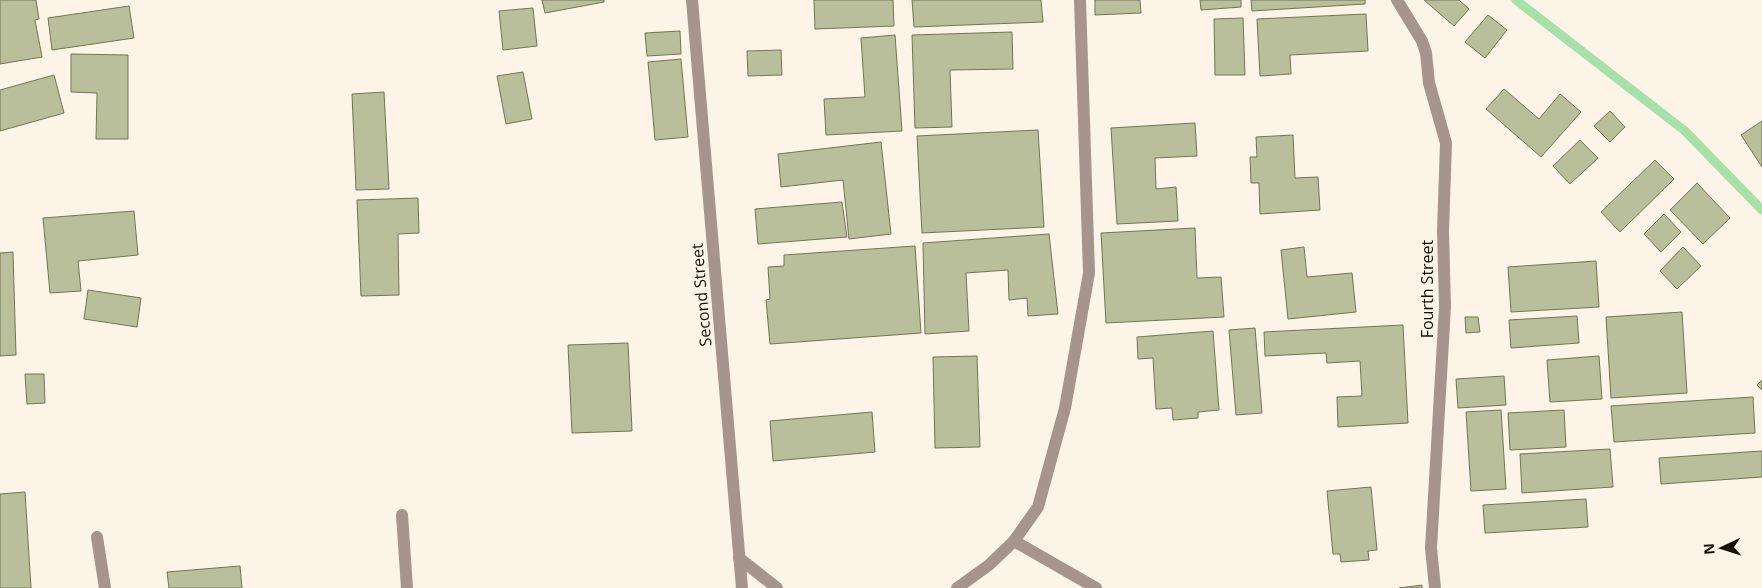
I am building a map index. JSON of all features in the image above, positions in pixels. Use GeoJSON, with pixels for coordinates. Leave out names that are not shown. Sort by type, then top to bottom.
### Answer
{"type":"FeatureCollection","features":[{"type":"Feature","properties":{"kind":"street","name":"Second Street"},"geometry":{"type":"LineString","coordinates":[[692,0],[742,588]]}},
{"type":"Feature","properties":{"kind":"street"},"geometry":{"type":"LineString","coordinates":[[957,588],[989,565],[1014,541],[1038,507],[1065,408],[1089,273],[1080,0]]}},
{"type":"Feature","properties":{"kind":"street","name":"Fourth Street"},"geometry":{"type":"LineString","coordinates":[[1397,0],[1422,41],[1426,53],[1429,84],[1446,143],[1443,231],[1445,307],[1431,548],[1434,588]]}},
{"type":"Feature","properties":{"kind":"street"},"geometry":{"type":"LineString","coordinates":[[402,515],[407,588]]}},
{"type":"Feature","properties":{"kind":"street"},"geometry":{"type":"LineString","coordinates":[[97,537],[105,588]]}},
{"type":"Feature","properties":{"kind":"street"},"geometry":{"type":"LineString","coordinates":[[1014,541],[1096,588]]}},
{"type":"Feature","properties":{"kind":"street"},"geometry":{"type":"LineString","coordinates":[[739,558],[777,588]]}},
{"type":"Feature","properties":{"kind":"building"},"geometry":{"type":"Polygon","coordinates":[[[0,0],[36,0],[39,19],[35,20],[42,57],[0,64],[0,0]]]}},
{"type":"Feature","properties":{"kind":"building"},"geometry":{"type":"Polygon","coordinates":[[[542,0],[604,0],[604,2],[545,13],[542,0]]]}},
{"type":"Feature","properties":{"kind":"building"},"geometry":{"type":"Polygon","coordinates":[[[814,0],[893,0],[894,26],[815,29],[814,0]]]}},
{"type":"Feature","properties":{"kind":"building"},"geometry":{"type":"Polygon","coordinates":[[[912,0],[1041,0],[1043,22],[914,27],[912,0]]]}},
{"type":"Feature","properties":{"kind":"building"},"geometry":{"type":"Polygon","coordinates":[[[1095,0],[1140,0],[1141,13],[1095,15],[1095,0]]]}},
{"type":"Feature","properties":{"kind":"building"},"geometry":{"type":"Polygon","coordinates":[[[1200,0],[1241,0],[1241,7],[1201,10],[1200,0]]]}},
{"type":"Feature","properties":{"kind":"building"},"geometry":{"type":"Polygon","coordinates":[[[1251,0],[1365,0],[1365,4],[1252,11],[1251,0]]]}},
{"type":"Feature","properties":{"kind":"building"},"geometry":{"type":"Polygon","coordinates":[[[1424,0],[1459,0],[1469,9],[1454,26],[1424,0]]]}},
{"type":"Feature","properties":{"kind":"building"},"geometry":{"type":"Polygon","coordinates":[[[129,6],[134,38],[52,50],[48,18],[129,6]]]}},
{"type":"Feature","properties":{"kind":"building"},"geometry":{"type":"Polygon","coordinates":[[[533,8],[537,46],[503,50],[499,11],[533,8]]]}},
{"type":"Feature","properties":{"kind":"building"},"geometry":{"type":"Polygon","coordinates":[[[1366,14],[1368,51],[1290,55],[1291,74],[1260,76],[1257,19],[1366,14]]]}},
{"type":"Feature","properties":{"kind":"building"},"geometry":{"type":"Polygon","coordinates":[[[1488,15],[1507,30],[1485,58],[1465,42],[1488,15]]]}},
{"type":"Feature","properties":{"kind":"building"},"geometry":{"type":"Polygon","coordinates":[[[1243,18],[1245,75],[1215,75],[1214,19],[1243,18]]]}},
{"type":"Feature","properties":{"kind":"building"},"geometry":{"type":"Polygon","coordinates":[[[680,31],[681,54],[647,56],[645,33],[680,31]]]}},
{"type":"Feature","properties":{"kind":"building"},"geometry":{"type":"Polygon","coordinates":[[[1012,32],[1013,69],[950,70],[952,127],[915,128],[912,35],[1012,32]]]}},
{"type":"Feature","properties":{"kind":"building"},"geometry":{"type":"Polygon","coordinates":[[[895,35],[902,131],[826,135],[824,99],[865,97],[861,38],[895,35]]]}},
{"type":"Feature","properties":{"kind":"building"},"geometry":{"type":"Polygon","coordinates":[[[781,50],[782,75],[748,76],[747,51],[781,50]]]}},
{"type":"Feature","properties":{"kind":"building"},"geometry":{"type":"Polygon","coordinates":[[[71,54],[128,55],[128,139],[96,139],[97,93],[71,92],[71,54]]]}},
{"type":"Feature","properties":{"kind":"building"},"geometry":{"type":"Polygon","coordinates":[[[681,59],[688,137],[655,140],[648,62],[681,59]]]}},
{"type":"Feature","properties":{"kind":"building"},"geometry":{"type":"Polygon","coordinates":[[[523,72],[532,119],[506,124],[497,76],[523,72]]]}},
{"type":"Feature","properties":{"kind":"building"},"geometry":{"type":"Polygon","coordinates":[[[54,75],[64,113],[0,131],[0,90],[54,75]]]}},
{"type":"Feature","properties":{"kind":"building"},"geometry":{"type":"Polygon","coordinates":[[[1504,89],[1539,119],[1560,94],[1581,112],[1541,157],[1486,109],[1504,89]]]}},
{"type":"Feature","properties":{"kind":"building"},"geometry":{"type":"Polygon","coordinates":[[[384,92],[389,189],[356,190],[352,94],[384,92]]]}},
{"type":"Feature","properties":{"kind":"building"},"geometry":{"type":"Polygon","coordinates":[[[1610,111],[1625,127],[1610,142],[1594,126],[1610,111]]]}},
{"type":"Feature","properties":{"kind":"building"},"geometry":{"type":"Polygon","coordinates":[[[1762,121],[1762,167],[1741,135],[1762,121]]]}},
{"type":"Feature","properties":{"kind":"building"},"geometry":{"type":"Polygon","coordinates":[[[1195,123],[1197,156],[1155,158],[1156,189],[1176,187],[1178,221],[1117,224],[1111,128],[1195,123]]]}},
{"type":"Feature","properties":{"kind":"building"},"geometry":{"type":"Polygon","coordinates":[[[1038,130],[1044,227],[922,233],[917,136],[1038,130]]]}},
{"type":"Feature","properties":{"kind":"building"},"geometry":{"type":"Polygon","coordinates":[[[1293,135],[1295,178],[1318,177],[1320,210],[1260,214],[1259,183],[1251,183],[1250,157],[1257,157],[1256,137],[1293,135]]]}},
{"type":"Feature","properties":{"kind":"building"},"geometry":{"type":"Polygon","coordinates":[[[1580,140],[1598,158],[1570,184],[1553,166],[1580,140]]]}},
{"type":"Feature","properties":{"kind":"building"},"geometry":{"type":"Polygon","coordinates":[[[881,142],[891,234],[849,239],[843,180],[781,187],[778,154],[881,142]]]}},
{"type":"Feature","properties":{"kind":"building"},"geometry":{"type":"Polygon","coordinates":[[[1655,160],[1674,179],[1620,232],[1601,212],[1655,160]]]}},
{"type":"Feature","properties":{"kind":"building"},"geometry":{"type":"Polygon","coordinates":[[[1697,183],[1730,218],[1703,244],[1670,210],[1697,183]]]}},
{"type":"Feature","properties":{"kind":"building"},"geometry":{"type":"Polygon","coordinates":[[[418,198],[419,233],[398,234],[399,295],[361,296],[357,200],[418,198]]]}},
{"type":"Feature","properties":{"kind":"building"},"geometry":{"type":"Polygon","coordinates":[[[842,202],[847,237],[758,244],[755,209],[842,202]]]}},
{"type":"Feature","properties":{"kind":"building"},"geometry":{"type":"Polygon","coordinates":[[[134,211],[138,255],[78,261],[81,291],[50,293],[43,218],[134,211]]]}},
{"type":"Feature","properties":{"kind":"building"},"geometry":{"type":"Polygon","coordinates":[[[1664,214],[1681,232],[1661,252],[1644,234],[1664,214]]]}},
{"type":"Feature","properties":{"kind":"building"},"geometry":{"type":"Polygon","coordinates":[[[1195,228],[1197,278],[1221,277],[1224,317],[1106,323],[1101,233],[1195,228]]]}},
{"type":"Feature","properties":{"kind":"building"},"geometry":{"type":"Polygon","coordinates":[[[1049,234],[1058,314],[1028,316],[1027,298],[1009,300],[1008,270],[966,273],[969,331],[925,334],[923,243],[1049,234]]]}},
{"type":"Feature","properties":{"kind":"building"},"geometry":{"type":"Polygon","coordinates":[[[915,246],[921,333],[770,344],[766,300],[770,299],[768,267],[784,266],[784,255],[915,246]]]}},
{"type":"Feature","properties":{"kind":"building"},"geometry":{"type":"Polygon","coordinates":[[[1304,247],[1307,277],[1352,273],[1356,312],[1288,319],[1281,250],[1304,247]]]}},
{"type":"Feature","properties":{"kind":"building"},"geometry":{"type":"Polygon","coordinates":[[[1683,247],[1701,266],[1677,289],[1660,271],[1683,247]]]}},
{"type":"Feature","properties":{"kind":"building"},"geometry":{"type":"Polygon","coordinates":[[[13,252],[16,355],[0,356],[0,253],[13,252]]]}},
{"type":"Feature","properties":{"kind":"building"},"geometry":{"type":"Polygon","coordinates":[[[1596,261],[1599,307],[1511,312],[1508,267],[1596,261]]]}},
{"type":"Feature","properties":{"kind":"building"},"geometry":{"type":"Polygon","coordinates":[[[88,290],[141,298],[137,327],[84,319],[88,290]]]}},
{"type":"Feature","properties":{"kind":"building"},"geometry":{"type":"Polygon","coordinates":[[[1682,312],[1687,393],[1611,398],[1606,317],[1682,312]]]}},
{"type":"Feature","properties":{"kind":"building"},"geometry":{"type":"Polygon","coordinates":[[[1577,316],[1579,343],[1511,348],[1509,320],[1577,316]]]}},
{"type":"Feature","properties":{"kind":"building"},"geometry":{"type":"Polygon","coordinates":[[[1465,317],[1478,317],[1480,332],[1466,333],[1465,317]]]}},
{"type":"Feature","properties":{"kind":"building"},"geometry":{"type":"Polygon","coordinates":[[[1403,325],[1408,423],[1338,427],[1337,397],[1362,396],[1360,361],[1327,363],[1326,353],[1265,356],[1264,332],[1403,325]]]}},
{"type":"Feature","properties":{"kind":"building"},"geometry":{"type":"Polygon","coordinates":[[[1255,328],[1262,413],[1236,415],[1229,330],[1255,328]]]}},
{"type":"Feature","properties":{"kind":"building"},"geometry":{"type":"Polygon","coordinates":[[[1213,331],[1219,410],[1198,412],[1198,418],[1173,420],[1172,408],[1156,409],[1153,358],[1138,359],[1137,337],[1213,331]]]}},
{"type":"Feature","properties":{"kind":"building"},"geometry":{"type":"Polygon","coordinates":[[[628,343],[632,431],[572,433],[568,345],[628,343]]]}},
{"type":"Feature","properties":{"kind":"building"},"geometry":{"type":"Polygon","coordinates":[[[977,356],[980,447],[935,448],[933,357],[977,356]]]}},
{"type":"Feature","properties":{"kind":"building"},"geometry":{"type":"Polygon","coordinates":[[[1599,356],[1602,399],[1550,402],[1547,360],[1599,356]]]}},
{"type":"Feature","properties":{"kind":"building"},"geometry":{"type":"Polygon","coordinates":[[[25,374],[44,374],[45,403],[27,404],[25,374]]]}},
{"type":"Feature","properties":{"kind":"building"},"geometry":{"type":"Polygon","coordinates":[[[1504,376],[1506,405],[1458,408],[1456,379],[1504,376]]]}},
{"type":"Feature","properties":{"kind":"building"},"geometry":{"type":"Polygon","coordinates":[[[1762,380],[1762,390],[1757,385],[1762,380]]]}},
{"type":"Feature","properties":{"kind":"building"},"geometry":{"type":"Polygon","coordinates":[[[1753,397],[1755,433],[1614,442],[1611,406],[1753,397]]]}},
{"type":"Feature","properties":{"kind":"building"},"geometry":{"type":"Polygon","coordinates":[[[1501,410],[1506,489],[1471,491],[1466,412],[1501,410]]]}},
{"type":"Feature","properties":{"kind":"building"},"geometry":{"type":"Polygon","coordinates":[[[1564,410],[1566,447],[1510,450],[1508,413],[1564,410]]]}},
{"type":"Feature","properties":{"kind":"building"},"geometry":{"type":"Polygon","coordinates":[[[872,412],[875,452],[773,461],[770,421],[872,412]]]}},
{"type":"Feature","properties":{"kind":"building"},"geometry":{"type":"Polygon","coordinates":[[[1610,449],[1613,487],[1522,493],[1520,454],[1610,449]]]}},
{"type":"Feature","properties":{"kind":"building"},"geometry":{"type":"Polygon","coordinates":[[[1762,451],[1762,477],[1661,484],[1659,458],[1762,451]]]}},
{"type":"Feature","properties":{"kind":"building"},"geometry":{"type":"Polygon","coordinates":[[[1371,487],[1377,550],[1368,551],[1369,560],[1341,562],[1340,554],[1333,554],[1327,491],[1371,487]]]}},
{"type":"Feature","properties":{"kind":"building"},"geometry":{"type":"Polygon","coordinates":[[[25,492],[31,588],[0,588],[0,494],[25,492]]]}},
{"type":"Feature","properties":{"kind":"building"},"geometry":{"type":"Polygon","coordinates":[[[1586,499],[1588,527],[1485,533],[1483,505],[1586,499]]]}},
{"type":"Feature","properties":{"kind":"building"},"geometry":{"type":"Polygon","coordinates":[[[240,566],[242,588],[169,588],[167,572],[240,566]]]}},
{"type":"Feature","properties":{"kind":"building"},"geometry":{"type":"Polygon","coordinates":[[[1422,585],[1422,588],[1399,588],[1422,585]]]}},
{"type":"Feature","properties":{"kind":"waterway"},"geometry":{"type":"LineString","coordinates":[[1516,0],[1685,131],[1762,210]]}}]}
